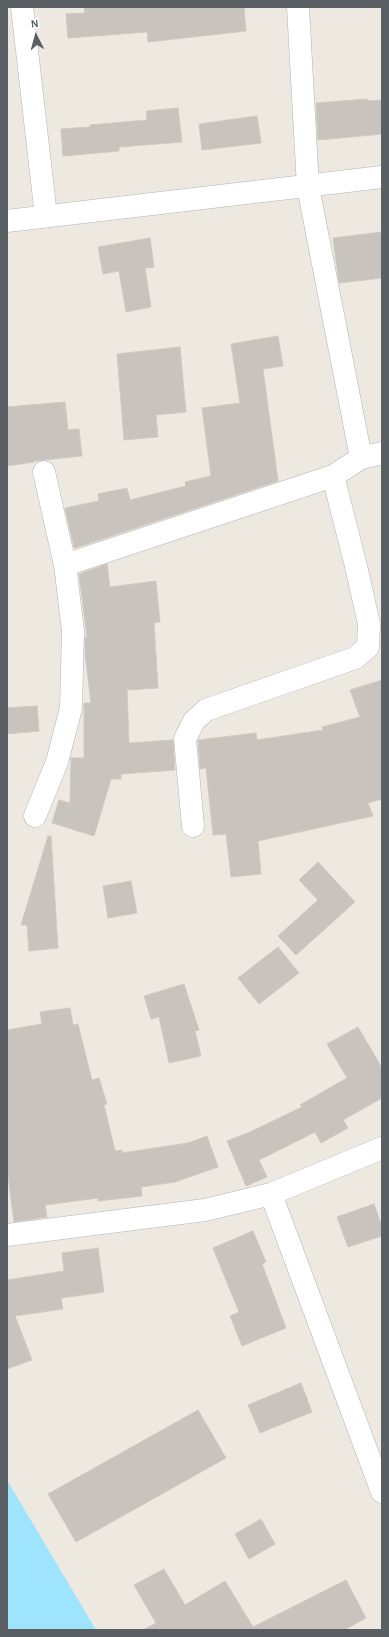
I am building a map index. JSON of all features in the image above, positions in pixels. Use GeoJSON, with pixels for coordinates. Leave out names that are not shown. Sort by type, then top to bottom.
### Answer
{"type":"FeatureCollection","features":[{"type":"Feature","properties":{"kind":"street"},"geometry":{"type":"LineString","coordinates":[[22,7],[46,216]]}},
{"type":"Feature","properties":{"kind":"street"},"geometry":{"type":"LineString","coordinates":[[298,7],[308,187],[361,458]]}},
{"type":"Feature","properties":{"kind":"street"},"geometry":{"type":"LineString","coordinates":[[7,221],[308,187],[382,177]]}},
{"type":"Feature","properties":{"kind":"street"},"geometry":{"type":"LineString","coordinates":[[65,565],[333,476],[361,458],[382,453]]}},
{"type":"Feature","properties":{"kind":"street"},"geometry":{"type":"LineString","coordinates":[[35,816],[57,762],[71,708],[73,631],[65,565],[44,472]]}},
{"type":"Feature","properties":{"kind":"street"},"geometry":{"type":"LineString","coordinates":[[194,826],[185,739],[194,721],[206,710],[355,658],[368,646],[369,624],[333,476]]}},
{"type":"Feature","properties":{"kind":"street"},"geometry":{"type":"LineString","coordinates":[[7,1235],[205,1210],[271,1194],[382,1148]]}},
{"type":"Feature","properties":{"kind":"street"},"geometry":{"type":"LineString","coordinates":[[271,1194],[382,1492]]}},
{"type":"Feature","properties":{"kind":"water"},"geometry":{"type":"Polygon","coordinates":[[[7,1480],[96,1630],[7,1630],[7,1480]]]}},
{"type":"Feature","properties":{"kind":"building"},"geometry":{"type":"Polygon","coordinates":[[[84,7],[244,7],[246,31],[148,42],[147,32],[68,38],[66,14],[85,13],[84,7]]]}},
{"type":"Feature","properties":{"kind":"building"},"geometry":{"type":"Polygon","coordinates":[[[368,99],[368,101],[382,100],[382,134],[318,140],[316,103],[368,99]]]}},
{"type":"Feature","properties":{"kind":"building"},"geometry":{"type":"Polygon","coordinates":[[[178,108],[182,142],[119,147],[119,151],[63,156],[61,129],[147,120],[146,111],[178,108]]]}},
{"type":"Feature","properties":{"kind":"building"},"geometry":{"type":"Polygon","coordinates":[[[257,116],[261,143],[202,150],[199,124],[257,116]]]}},
{"type":"Feature","properties":{"kind":"building"},"geometry":{"type":"Polygon","coordinates":[[[382,232],[382,278],[339,283],[333,238],[382,232]]]}},
{"type":"Feature","properties":{"kind":"building"},"geometry":{"type":"Polygon","coordinates":[[[150,238],[154,267],[145,268],[151,307],[126,312],[119,271],[103,274],[98,247],[150,238]]]}},
{"type":"Feature","properties":{"kind":"building"},"geometry":{"type":"Polygon","coordinates":[[[278,336],[283,366],[263,369],[278,481],[75,548],[65,508],[99,501],[98,494],[127,488],[130,500],[186,486],[185,482],[211,476],[202,408],[240,403],[231,344],[278,336]]]}},
{"type":"Feature","properties":{"kind":"building"},"geometry":{"type":"Polygon","coordinates":[[[180,347],[186,412],[156,415],[158,437],[124,440],[117,354],[180,347]]]}},
{"type":"Feature","properties":{"kind":"building"},"geometry":{"type":"Polygon","coordinates":[[[65,402],[68,430],[79,429],[82,456],[34,461],[7,466],[7,407],[65,402]]]}},
{"type":"Feature","properties":{"kind":"building"},"geometry":{"type":"Polygon","coordinates":[[[107,564],[110,587],[156,581],[160,622],[154,623],[158,688],[127,690],[129,743],[173,740],[175,770],[121,774],[121,779],[111,779],[94,836],[52,823],[59,800],[70,803],[71,758],[84,758],[84,703],[91,703],[85,654],[85,637],[87,637],[79,574],[107,564]]]}},
{"type":"Feature","properties":{"kind":"building"},"geometry":{"type":"Polygon","coordinates":[[[382,680],[382,799],[368,803],[373,816],[258,841],[261,874],[231,877],[226,834],[213,835],[206,768],[200,769],[198,740],[256,733],[257,740],[323,730],[322,727],[360,717],[350,690],[382,680]]]}},
{"type":"Feature","properties":{"kind":"building"},"geometry":{"type":"Polygon","coordinates":[[[37,706],[39,731],[7,734],[7,708],[37,706]]]}},
{"type":"Feature","properties":{"kind":"building"},"geometry":{"type":"Polygon","coordinates":[[[48,836],[51,836],[58,948],[29,951],[27,925],[21,925],[48,836]]]}},
{"type":"Feature","properties":{"kind":"building"},"geometry":{"type":"Polygon","coordinates":[[[318,862],[355,902],[296,955],[278,936],[318,900],[299,880],[318,862]]]}},
{"type":"Feature","properties":{"kind":"building"},"geometry":{"type":"Polygon","coordinates":[[[131,881],[137,913],[108,918],[103,886],[131,881]]]}},
{"type":"Feature","properties":{"kind":"building"},"geometry":{"type":"Polygon","coordinates":[[[278,947],[299,973],[259,1004],[238,978],[278,947]]]}},
{"type":"Feature","properties":{"kind":"building"},"geometry":{"type":"Polygon","coordinates":[[[184,984],[199,1030],[195,1031],[201,1056],[169,1063],[159,1017],[151,1019],[144,996],[184,984]]]}},
{"type":"Feature","properties":{"kind":"building"},"geometry":{"type":"Polygon","coordinates":[[[70,1008],[73,1025],[78,1024],[92,1080],[99,1078],[107,1104],[104,1105],[115,1151],[122,1150],[122,1153],[188,1143],[207,1136],[218,1167],[175,1182],[141,1187],[142,1196],[98,1201],[98,1198],[45,1205],[47,1217],[14,1222],[7,1168],[7,1030],[42,1024],[40,1012],[70,1008]]]}},
{"type":"Feature","properties":{"kind":"building"},"geometry":{"type":"Polygon","coordinates":[[[358,1027],[382,1068],[382,1098],[343,1120],[348,1128],[321,1143],[315,1132],[259,1160],[267,1177],[246,1186],[227,1141],[250,1132],[302,1107],[300,1105],[347,1078],[327,1044],[358,1027]]]}},
{"type":"Feature","properties":{"kind":"building"},"geometry":{"type":"Polygon","coordinates":[[[374,1204],[382,1227],[382,1236],[348,1247],[337,1217],[374,1204]]]}},
{"type":"Feature","properties":{"kind":"building"},"geometry":{"type":"Polygon","coordinates":[[[253,1231],[266,1262],[262,1264],[286,1328],[242,1346],[230,1316],[239,1312],[213,1248],[253,1231]]]}},
{"type":"Feature","properties":{"kind":"building"},"geometry":{"type":"Polygon","coordinates":[[[98,1248],[104,1292],[61,1298],[63,1309],[15,1316],[32,1360],[7,1369],[7,1280],[64,1271],[62,1253],[98,1248]]]}},
{"type":"Feature","properties":{"kind":"building"},"geometry":{"type":"Polygon","coordinates":[[[301,1383],[312,1412],[260,1433],[248,1405],[301,1383]]]}},
{"type":"Feature","properties":{"kind":"building"},"geometry":{"type":"Polygon","coordinates":[[[198,1410],[226,1458],[76,1542],[48,1494],[198,1410]]]}},
{"type":"Feature","properties":{"kind":"building"},"geometry":{"type":"Polygon","coordinates":[[[261,1519],[275,1544],[249,1559],[235,1534],[261,1519]]]}},
{"type":"Feature","properties":{"kind":"building"},"geometry":{"type":"Polygon","coordinates":[[[164,1569],[185,1605],[225,1581],[253,1627],[346,1580],[366,1618],[344,1630],[143,1630],[156,1623],[134,1585],[164,1569]]]}}]}
